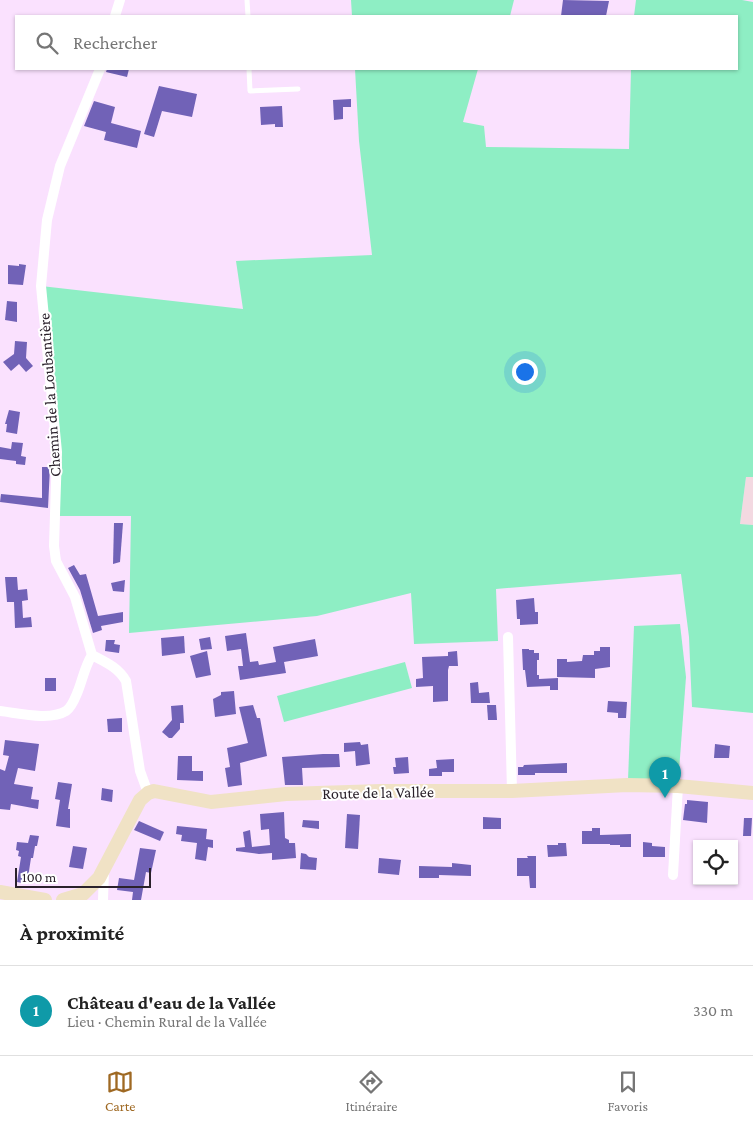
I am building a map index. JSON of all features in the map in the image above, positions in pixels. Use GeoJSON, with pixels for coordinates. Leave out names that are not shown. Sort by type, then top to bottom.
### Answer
{"type":"FeatureCollection","features":[{"type":"Feature","properties":{"kind":"street"},"geometry":{"type":"LineString","coordinates":[[115,15],[120,0]]}},
{"type":"Feature","properties":{"kind":"street","name":"Chemin de la Loubantière"},"geometry":{"type":"LineString","coordinates":[[92,655],[75,597],[54,554],[53,535],[57,452],[41,286],[47,220],[60,166],[100,70]]}},
{"type":"Feature","properties":{"kind":"street"},"geometry":{"type":"LineString","coordinates":[[508,637],[512,791]]}},
{"type":"Feature","properties":{"kind":"street"},"geometry":{"type":"LineString","coordinates":[[0,711],[48,716],[66,711],[76,698],[86,664],[92,655],[116,668],[122,673],[126,681],[140,772],[148,793],[140,800],[104,869],[92,886],[82,894],[63,900]]}},
{"type":"Feature","properties":{"kind":"street","name":"Route de la Vallée"},"geometry":{"type":"LineString","coordinates":[[148,793],[161,791],[185,798],[211,802],[255,796],[381,790],[512,791],[627,786],[678,786],[753,793]]}},
{"type":"Feature","properties":{"kind":"street"},"geometry":{"type":"LineString","coordinates":[[673,876],[678,786]]}},
{"type":"Feature","properties":{"kind":"street"},"geometry":{"type":"LineString","coordinates":[[103,900],[104,869]]}},
{"type":"Feature","properties":{"kind":"street"},"geometry":{"type":"LineString","coordinates":[[0,892],[45,900]]}},
{"type":"Feature","properties":{"kind":"lane"},"geometry":{"type":"LineString","coordinates":[[247,0],[248,15]]}},
{"type":"Feature","properties":{"kind":"lane"},"geometry":{"type":"LineString","coordinates":[[249,70],[250,91],[298,89]]}},
{"type":"Feature","properties":{"kind":"shaded area"},"geometry":{"type":"Polygon","coordinates":[[[746,477],[753,477],[753,525],[740,524],[746,477]]]}},
{"type":"Feature","properties":{"kind":"green space"},"geometry":{"type":"Polygon","coordinates":[[[351,0],[514,0],[510,15],[352,15],[351,0]]]}},
{"type":"Feature","properties":{"kind":"green space"},"geometry":{"type":"Polygon","coordinates":[[[636,0],[742,0],[753,2],[753,477],[746,477],[740,524],[753,525],[753,713],[692,707],[689,637],[681,574],[496,589],[498,641],[414,644],[411,593],[317,616],[129,633],[131,516],[54,516],[57,452],[41,286],[243,309],[236,261],[372,255],[359,141],[355,70],[478,70],[463,122],[484,126],[486,147],[629,149],[631,70],[738,70],[738,15],[634,15],[636,0]]]}},
{"type":"Feature","properties":{"kind":"green space"},"geometry":{"type":"Polygon","coordinates":[[[680,624],[686,677],[679,771],[670,778],[628,780],[634,626],[680,624]]]}},
{"type":"Feature","properties":{"kind":"green space"},"geometry":{"type":"Polygon","coordinates":[[[405,662],[412,688],[284,722],[277,696],[405,662]]]}},
{"type":"Feature","properties":{"kind":"building"},"geometry":{"type":"Polygon","coordinates":[[[563,0],[609,1],[606,15],[561,15],[563,0]]]}},
{"type":"Feature","properties":{"kind":"building"},"geometry":{"type":"Polygon","coordinates":[[[107,70],[129,70],[127,77],[106,72],[107,70]]]}},
{"type":"Feature","properties":{"kind":"building"},"geometry":{"type":"Polygon","coordinates":[[[159,86],[197,94],[192,117],[162,111],[154,137],[144,134],[159,86]]]}},
{"type":"Feature","properties":{"kind":"building"},"geometry":{"type":"Polygon","coordinates":[[[351,99],[351,107],[343,107],[343,119],[334,120],[333,100],[351,99]]]}},
{"type":"Feature","properties":{"kind":"building"},"geometry":{"type":"Polygon","coordinates":[[[94,101],[115,107],[111,123],[141,131],[137,148],[104,140],[106,132],[84,126],[94,101]]]}},
{"type":"Feature","properties":{"kind":"building"},"geometry":{"type":"Polygon","coordinates":[[[282,106],[283,127],[275,127],[275,124],[261,125],[260,107],[282,106]]]}},
{"type":"Feature","properties":{"kind":"building"},"geometry":{"type":"Polygon","coordinates":[[[19,264],[26,265],[23,285],[8,284],[8,265],[19,266],[19,264]]]}},
{"type":"Feature","properties":{"kind":"building"},"geometry":{"type":"Polygon","coordinates":[[[7,301],[17,302],[17,322],[5,320],[7,301]]]}},
{"type":"Feature","properties":{"kind":"building"},"geometry":{"type":"Polygon","coordinates":[[[15,341],[27,342],[26,358],[33,366],[26,372],[19,364],[11,371],[3,362],[14,354],[15,341]]]}},
{"type":"Feature","properties":{"kind":"building"},"geometry":{"type":"Polygon","coordinates":[[[9,410],[20,412],[17,434],[6,432],[7,424],[5,424],[9,410]]]}},
{"type":"Feature","properties":{"kind":"building"},"geometry":{"type":"Polygon","coordinates":[[[12,442],[23,443],[21,456],[26,457],[25,465],[16,464],[16,461],[0,459],[0,447],[11,449],[12,442]]]}},
{"type":"Feature","properties":{"kind":"building"},"geometry":{"type":"Polygon","coordinates":[[[42,467],[50,467],[48,508],[0,502],[1,494],[42,498],[42,467]]]}},
{"type":"Feature","properties":{"kind":"building"},"geometry":{"type":"Polygon","coordinates":[[[114,523],[123,523],[120,562],[113,564],[114,523]]]}},
{"type":"Feature","properties":{"kind":"building"},"geometry":{"type":"Polygon","coordinates":[[[74,565],[80,575],[86,574],[98,616],[123,612],[123,622],[101,626],[102,630],[93,633],[80,590],[68,568],[74,565]]]}},
{"type":"Feature","properties":{"kind":"building"},"geometry":{"type":"Polygon","coordinates":[[[5,577],[17,577],[18,590],[27,589],[28,600],[22,601],[23,618],[31,617],[32,627],[15,628],[14,602],[7,602],[5,577]]]}},
{"type":"Feature","properties":{"kind":"building"},"geometry":{"type":"Polygon","coordinates":[[[125,580],[124,592],[113,591],[111,583],[125,580]]]}},
{"type":"Feature","properties":{"kind":"building"},"geometry":{"type":"Polygon","coordinates":[[[534,598],[535,612],[538,612],[538,624],[520,625],[520,619],[517,619],[516,600],[534,598]]]}},
{"type":"Feature","properties":{"kind":"building"},"geometry":{"type":"Polygon","coordinates":[[[246,633],[250,662],[258,661],[259,665],[276,662],[273,647],[315,639],[318,656],[284,662],[286,673],[240,680],[238,666],[243,666],[241,649],[227,651],[225,636],[246,633]]]}},
{"type":"Feature","properties":{"kind":"building"},"geometry":{"type":"Polygon","coordinates":[[[184,636],[185,653],[162,656],[161,638],[184,636]]]}},
{"type":"Feature","properties":{"kind":"building"},"geometry":{"type":"Polygon","coordinates":[[[210,637],[212,649],[201,650],[199,639],[210,637]]]}},
{"type":"Feature","properties":{"kind":"building"},"geometry":{"type":"Polygon","coordinates":[[[106,640],[115,640],[114,644],[120,645],[119,653],[105,651],[106,640]]]}},
{"type":"Feature","properties":{"kind":"building"},"geometry":{"type":"Polygon","coordinates":[[[600,647],[610,647],[610,667],[595,669],[595,678],[557,677],[557,659],[567,659],[567,662],[582,661],[583,655],[594,655],[594,651],[600,651],[600,647]]]}},
{"type":"Feature","properties":{"kind":"building"},"geometry":{"type":"Polygon","coordinates":[[[522,649],[534,650],[534,653],[539,653],[537,675],[539,675],[539,679],[558,678],[558,690],[550,690],[550,686],[527,687],[525,670],[523,670],[522,649]]]}},
{"type":"Feature","properties":{"kind":"building"},"geometry":{"type":"Polygon","coordinates":[[[207,651],[211,675],[196,678],[190,656],[207,651]]]}},
{"type":"Feature","properties":{"kind":"building"},"geometry":{"type":"Polygon","coordinates":[[[457,651],[458,666],[449,666],[448,670],[448,701],[433,702],[433,686],[416,687],[416,679],[423,678],[422,657],[448,656],[448,652],[457,651]]]}},
{"type":"Feature","properties":{"kind":"building"},"geometry":{"type":"Polygon","coordinates":[[[45,678],[56,678],[56,691],[45,691],[45,678]]]}},
{"type":"Feature","properties":{"kind":"building"},"geometry":{"type":"Polygon","coordinates":[[[478,682],[479,693],[489,692],[490,703],[471,703],[470,683],[478,682]]]}},
{"type":"Feature","properties":{"kind":"building"},"geometry":{"type":"Polygon","coordinates":[[[234,691],[236,714],[215,717],[213,699],[221,695],[221,692],[234,691]]]}},
{"type":"Feature","properties":{"kind":"building"},"geometry":{"type":"Polygon","coordinates":[[[608,701],[627,702],[626,718],[618,718],[618,713],[607,712],[608,701]]]}},
{"type":"Feature","properties":{"kind":"building"},"geometry":{"type":"Polygon","coordinates":[[[183,705],[184,723],[180,723],[180,729],[172,738],[169,738],[162,732],[172,720],[171,706],[183,705]]]}},
{"type":"Feature","properties":{"kind":"building"},"geometry":{"type":"Polygon","coordinates":[[[253,705],[257,718],[260,718],[267,756],[240,763],[242,785],[228,787],[225,768],[230,767],[227,748],[248,743],[239,707],[253,705]]]}},
{"type":"Feature","properties":{"kind":"building"},"geometry":{"type":"Polygon","coordinates":[[[487,705],[496,705],[497,720],[488,720],[487,705]]]}},
{"type":"Feature","properties":{"kind":"building"},"geometry":{"type":"Polygon","coordinates":[[[122,718],[122,732],[108,732],[107,719],[122,718]]]}},
{"type":"Feature","properties":{"kind":"building"},"geometry":{"type":"Polygon","coordinates":[[[5,740],[39,744],[35,771],[18,768],[14,784],[33,787],[31,799],[39,800],[38,809],[11,804],[10,810],[0,809],[0,769],[5,771],[9,756],[3,755],[5,740]]]}},
{"type":"Feature","properties":{"kind":"building"},"geometry":{"type":"Polygon","coordinates":[[[360,742],[361,745],[368,744],[370,764],[356,766],[355,751],[344,752],[344,743],[360,742]]]}},
{"type":"Feature","properties":{"kind":"building"},"geometry":{"type":"Polygon","coordinates":[[[715,744],[730,746],[729,758],[714,758],[715,744]]]}},
{"type":"Feature","properties":{"kind":"building"},"geometry":{"type":"Polygon","coordinates":[[[339,754],[340,767],[302,768],[303,785],[285,785],[282,757],[339,754]]]}},
{"type":"Feature","properties":{"kind":"building"},"geometry":{"type":"Polygon","coordinates":[[[178,756],[192,756],[192,771],[203,771],[203,781],[177,780],[178,756]]]}},
{"type":"Feature","properties":{"kind":"building"},"geometry":{"type":"Polygon","coordinates":[[[408,757],[409,773],[394,774],[393,767],[396,767],[395,758],[408,757]]]}},
{"type":"Feature","properties":{"kind":"building"},"geometry":{"type":"Polygon","coordinates":[[[454,759],[454,772],[442,772],[442,776],[429,776],[429,769],[437,768],[436,760],[454,759]]]}},
{"type":"Feature","properties":{"kind":"building"},"geometry":{"type":"Polygon","coordinates":[[[567,763],[567,773],[518,775],[518,767],[523,767],[524,765],[567,763]]]}},
{"type":"Feature","properties":{"kind":"building"},"geometry":{"type":"Polygon","coordinates":[[[58,782],[72,784],[68,809],[70,809],[70,828],[56,826],[60,800],[55,799],[58,782]]]}},
{"type":"Feature","properties":{"kind":"building"},"geometry":{"type":"Polygon","coordinates":[[[102,788],[113,790],[112,802],[101,800],[102,788]]]}},
{"type":"Feature","properties":{"kind":"building"},"geometry":{"type":"Polygon","coordinates":[[[687,800],[708,802],[707,823],[683,820],[687,800]]]}},
{"type":"Feature","properties":{"kind":"building"},"geometry":{"type":"Polygon","coordinates":[[[284,812],[285,838],[289,840],[289,843],[295,843],[296,858],[272,860],[272,853],[259,854],[236,851],[236,848],[245,847],[243,832],[250,830],[252,847],[270,845],[269,829],[261,830],[260,814],[284,812]]]}},
{"type":"Feature","properties":{"kind":"building"},"geometry":{"type":"Polygon","coordinates":[[[347,814],[360,815],[358,849],[345,848],[347,814]]]}},
{"type":"Feature","properties":{"kind":"building"},"geometry":{"type":"Polygon","coordinates":[[[483,817],[501,818],[501,829],[483,829],[483,817]]]}},
{"type":"Feature","properties":{"kind":"building"},"geometry":{"type":"Polygon","coordinates":[[[744,818],[752,818],[751,836],[743,836],[744,818]]]}},
{"type":"Feature","properties":{"kind":"building"},"geometry":{"type":"Polygon","coordinates":[[[303,820],[319,821],[319,829],[302,827],[303,820]]]}},
{"type":"Feature","properties":{"kind":"building"},"geometry":{"type":"Polygon","coordinates":[[[139,821],[164,832],[160,841],[134,830],[139,821]]]}},
{"type":"Feature","properties":{"kind":"building"},"geometry":{"type":"Polygon","coordinates":[[[177,826],[207,829],[206,839],[213,840],[213,848],[208,847],[206,861],[195,859],[197,843],[181,841],[182,835],[176,834],[177,826]]]}},
{"type":"Feature","properties":{"kind":"building"},"geometry":{"type":"Polygon","coordinates":[[[592,828],[600,828],[600,835],[631,834],[631,847],[620,847],[620,845],[610,844],[582,844],[582,831],[592,831],[592,828]]]}},
{"type":"Feature","properties":{"kind":"building"},"geometry":{"type":"Polygon","coordinates":[[[30,835],[39,836],[33,858],[31,858],[27,884],[17,882],[21,857],[18,856],[19,851],[16,850],[17,842],[28,843],[30,835]]]}},
{"type":"Feature","properties":{"kind":"building"},"geometry":{"type":"Polygon","coordinates":[[[643,842],[652,843],[652,846],[665,847],[665,857],[643,857],[643,842]]]}},
{"type":"Feature","properties":{"kind":"building"},"geometry":{"type":"Polygon","coordinates":[[[558,843],[566,843],[567,856],[548,857],[547,845],[558,845],[558,843]]]}},
{"type":"Feature","properties":{"kind":"building"},"geometry":{"type":"Polygon","coordinates":[[[73,846],[87,848],[83,869],[69,867],[73,846]]]}},
{"type":"Feature","properties":{"kind":"building"},"geometry":{"type":"Polygon","coordinates":[[[140,848],[156,850],[151,873],[146,872],[141,900],[132,900],[133,892],[117,890],[119,878],[134,880],[140,848]]]}},
{"type":"Feature","properties":{"kind":"building"},"geometry":{"type":"Polygon","coordinates":[[[301,853],[317,858],[316,870],[300,869],[301,853]]]}},
{"type":"Feature","properties":{"kind":"building"},"geometry":{"type":"Polygon","coordinates":[[[527,856],[536,856],[536,888],[530,888],[529,876],[517,876],[517,858],[528,858],[527,856]]]}},
{"type":"Feature","properties":{"kind":"building"},"geometry":{"type":"Polygon","coordinates":[[[379,858],[401,860],[399,875],[378,873],[379,858]]]}},
{"type":"Feature","properties":{"kind":"building"},"geometry":{"type":"Polygon","coordinates":[[[452,863],[471,865],[471,876],[439,875],[439,878],[419,878],[419,866],[452,867],[452,863]]]}},
{"type":"Feature","properties":{"kind":"place","name":"Château d'eau de la Vallée"},"geometry":{"type":"Point","coordinates":[665,798]}}]}
